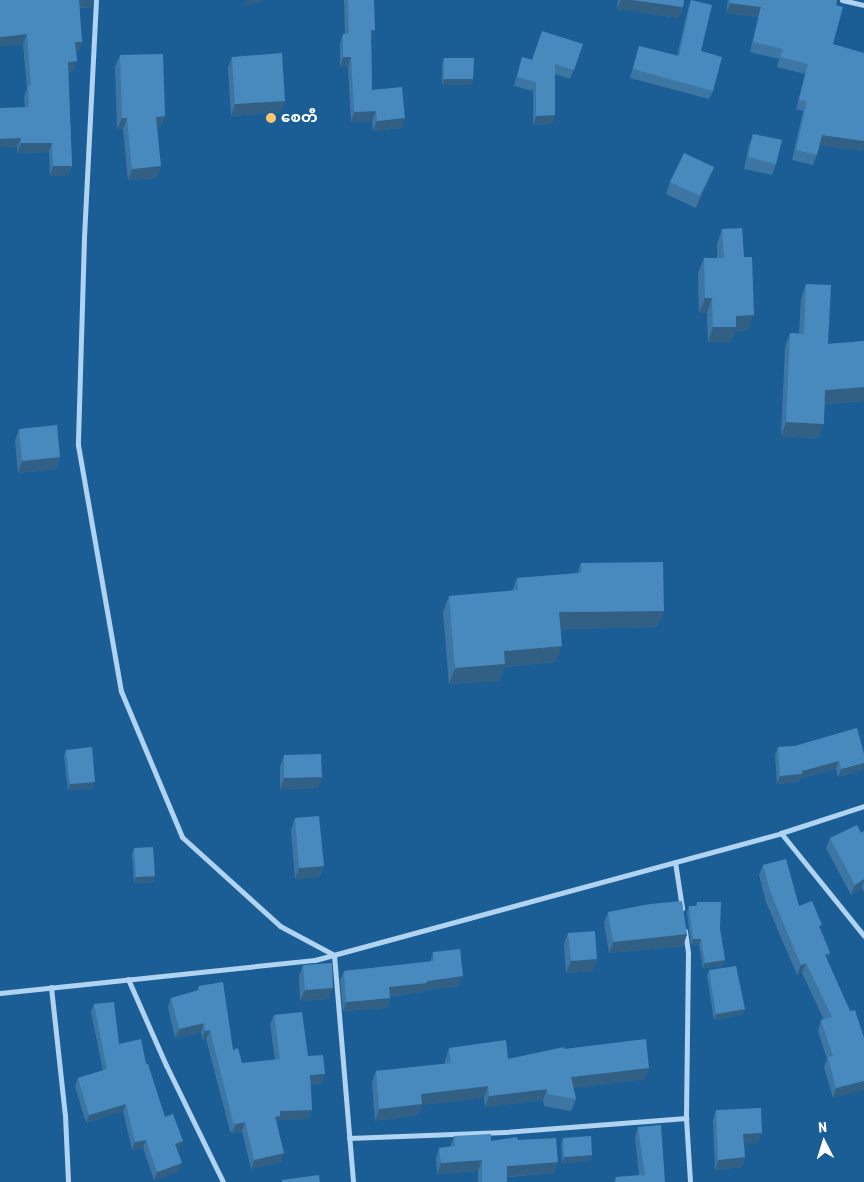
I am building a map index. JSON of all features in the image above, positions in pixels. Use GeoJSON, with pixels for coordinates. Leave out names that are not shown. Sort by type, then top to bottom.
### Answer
{"type":"FeatureCollection","features":[{"type":"Feature","properties":{"kind":"street"},"geometry":{"type":"LineString","coordinates":[[96,0],[84,238],[78,445],[122,691],[182,838],[280,926],[334,954]]}},
{"type":"Feature","properties":{"kind":"street"},"geometry":{"type":"LineString","coordinates":[[842,0],[864,5]]}},
{"type":"Feature","properties":{"kind":"street"},"geometry":{"type":"LineString","coordinates":[[0,993],[314,960],[781,833],[864,806]]}},
{"type":"Feature","properties":{"kind":"street"},"geometry":{"type":"LineString","coordinates":[[781,833],[864,936]]}},
{"type":"Feature","properties":{"kind":"street"},"geometry":{"type":"LineString","coordinates":[[675,862],[683,917]]}},
{"type":"Feature","properties":{"kind":"street"},"geometry":{"type":"LineString","coordinates":[[684,926],[688,953],[686,1118],[690,1182]]}},
{"type":"Feature","properties":{"kind":"street"},"geometry":{"type":"LineString","coordinates":[[334,954],[353,1182]]}},
{"type":"Feature","properties":{"kind":"street"},"geometry":{"type":"LineString","coordinates":[[128,980],[166,1065],[223,1182]]}},
{"type":"Feature","properties":{"kind":"street"},"geometry":{"type":"LineString","coordinates":[[51,987],[65,1115],[68,1182]]}},
{"type":"Feature","properties":{"kind":"street"},"geometry":{"type":"LineString","coordinates":[[349,1138],[505,1132],[686,1118]]}},
{"type":"Feature","properties":{"kind":"building"},"geometry":{"type":"Polygon","coordinates":[[[0,0],[79,0],[82,42],[75,42],[77,61],[68,62],[72,166],[53,166],[52,143],[21,143],[21,138],[0,139],[0,108],[29,107],[28,86],[31,86],[27,34],[0,37],[0,0]]]}},
{"type":"Feature","properties":{"kind":"building"},"geometry":{"type":"Polygon","coordinates":[[[348,0],[374,0],[375,30],[371,30],[372,90],[402,87],[405,118],[377,121],[376,111],[354,112],[351,57],[343,57],[343,34],[349,33],[348,0]]]}},
{"type":"Feature","properties":{"kind":"building"},"geometry":{"type":"Polygon","coordinates":[[[633,0],[684,0],[683,7],[633,0]]]}},
{"type":"Feature","properties":{"kind":"building"},"geometry":{"type":"Polygon","coordinates":[[[691,0],[712,5],[701,51],[722,57],[713,91],[633,69],[639,46],[679,56],[691,0]]]}},
{"type":"Feature","properties":{"kind":"building"},"geometry":{"type":"Polygon","coordinates":[[[730,0],[837,0],[836,5],[843,7],[833,44],[864,53],[864,141],[822,135],[817,155],[796,150],[807,101],[799,100],[808,64],[780,57],[783,49],[753,42],[761,7],[730,3],[730,0]]]}},
{"type":"Feature","properties":{"kind":"building"},"geometry":{"type":"Polygon","coordinates":[[[542,31],[583,44],[574,70],[555,64],[555,115],[536,116],[536,82],[517,77],[522,57],[532,60],[542,31]]]}},
{"type":"Feature","properties":{"kind":"building"},"geometry":{"type":"Polygon","coordinates":[[[282,53],[285,101],[235,104],[232,57],[282,53]]]}},
{"type":"Feature","properties":{"kind":"building"},"geometry":{"type":"Polygon","coordinates":[[[163,54],[165,116],[156,117],[161,166],[132,169],[127,118],[122,118],[120,55],[163,54]]]}},
{"type":"Feature","properties":{"kind":"building"},"geometry":{"type":"Polygon","coordinates":[[[444,58],[474,58],[473,79],[444,79],[444,58]]]}},
{"type":"Feature","properties":{"kind":"building"},"geometry":{"type":"Polygon","coordinates":[[[753,134],[782,140],[776,164],[748,157],[753,134]]]}},
{"type":"Feature","properties":{"kind":"building"},"geometry":{"type":"Polygon","coordinates":[[[684,153],[714,167],[700,196],[670,182],[684,153]]]}},
{"type":"Feature","properties":{"kind":"building"},"geometry":{"type":"Polygon","coordinates":[[[742,228],[744,257],[752,257],[754,315],[736,316],[736,327],[713,327],[712,298],[705,298],[704,258],[724,258],[722,229],[742,228]]]}},
{"type":"Feature","properties":{"kind":"building"},"geometry":{"type":"Polygon","coordinates":[[[806,284],[831,285],[828,344],[864,341],[864,387],[825,390],[824,424],[786,422],[790,333],[804,334],[806,284]]]}},
{"type":"Feature","properties":{"kind":"building"},"geometry":{"type":"Polygon","coordinates":[[[57,425],[60,457],[22,461],[19,429],[57,425]]]}},
{"type":"Feature","properties":{"kind":"building"},"geometry":{"type":"Polygon","coordinates":[[[663,562],[664,611],[559,612],[562,646],[504,651],[505,664],[455,668],[449,596],[518,590],[517,578],[581,573],[581,563],[663,562]]]}},
{"type":"Feature","properties":{"kind":"building"},"geometry":{"type":"Polygon","coordinates":[[[857,728],[864,754],[864,763],[841,769],[839,761],[802,771],[802,774],[780,776],[778,747],[795,746],[857,728]]]}},
{"type":"Feature","properties":{"kind":"building"},"geometry":{"type":"Polygon","coordinates":[[[92,747],[95,782],[70,784],[66,750],[92,747]]]}},
{"type":"Feature","properties":{"kind":"building"},"geometry":{"type":"Polygon","coordinates":[[[321,754],[322,777],[284,778],[284,755],[321,754]]]}},
{"type":"Feature","properties":{"kind":"building"},"geometry":{"type":"Polygon","coordinates":[[[319,816],[324,866],[299,868],[295,818],[319,816]]]}},
{"type":"Feature","properties":{"kind":"building"},"geometry":{"type":"Polygon","coordinates":[[[857,825],[861,833],[864,831],[864,879],[855,885],[830,838],[857,825]]]}},
{"type":"Feature","properties":{"kind":"building"},"geometry":{"type":"Polygon","coordinates":[[[153,847],[155,876],[136,877],[134,848],[153,847]]]}},
{"type":"Feature","properties":{"kind":"building"},"geometry":{"type":"Polygon","coordinates":[[[786,859],[799,906],[812,901],[822,925],[819,926],[830,953],[825,955],[850,1011],[855,1010],[864,1038],[864,1081],[836,1088],[828,1057],[833,1056],[821,1020],[832,1017],[806,963],[801,965],[770,891],[763,865],[786,859]]]}},
{"type":"Feature","properties":{"kind":"building"},"geometry":{"type":"Polygon","coordinates":[[[682,901],[687,934],[613,942],[608,912],[650,904],[682,901]]]}},
{"type":"Feature","properties":{"kind":"building"},"geometry":{"type":"Polygon","coordinates":[[[697,902],[721,902],[720,929],[725,960],[705,963],[701,939],[693,939],[689,906],[697,906],[697,902]]]}},
{"type":"Feature","properties":{"kind":"building"},"geometry":{"type":"Polygon","coordinates":[[[595,931],[597,959],[571,961],[568,933],[595,931]]]}},
{"type":"Feature","properties":{"kind":"building"},"geometry":{"type":"Polygon","coordinates":[[[460,949],[463,976],[427,981],[427,983],[389,987],[390,998],[346,1002],[344,971],[434,961],[433,952],[460,949]]]}},
{"type":"Feature","properties":{"kind":"building"},"geometry":{"type":"Polygon","coordinates":[[[332,963],[333,988],[305,990],[303,965],[332,963]]]}},
{"type":"Feature","properties":{"kind":"building"},"geometry":{"type":"Polygon","coordinates":[[[736,966],[745,1009],[716,1014],[709,970],[736,966]]]}},
{"type":"Feature","properties":{"kind":"building"},"geometry":{"type":"Polygon","coordinates":[[[223,982],[233,1050],[238,1048],[242,1063],[280,1059],[274,1015],[302,1012],[308,1056],[323,1055],[325,1074],[310,1075],[312,1110],[280,1111],[280,1116],[275,1117],[284,1153],[254,1160],[245,1122],[236,1124],[233,1122],[210,1030],[205,1031],[204,1023],[179,1029],[171,998],[199,990],[199,986],[223,982]]]}},
{"type":"Feature","properties":{"kind":"building"},"geometry":{"type":"Polygon","coordinates":[[[114,1002],[119,1044],[141,1039],[146,1064],[148,1064],[165,1117],[173,1114],[183,1141],[175,1144],[182,1163],[157,1172],[146,1140],[135,1142],[126,1104],[89,1115],[78,1078],[107,1069],[94,1004],[114,1002]]]}},
{"type":"Feature","properties":{"kind":"building"},"geometry":{"type":"Polygon","coordinates":[[[646,1039],[649,1068],[571,1077],[576,1099],[548,1094],[547,1089],[489,1096],[488,1086],[421,1094],[422,1104],[379,1109],[376,1071],[451,1063],[449,1048],[506,1040],[508,1059],[564,1047],[564,1049],[646,1039]]]}},
{"type":"Feature","properties":{"kind":"building"},"geometry":{"type":"Polygon","coordinates":[[[761,1108],[762,1133],[743,1134],[745,1157],[718,1160],[716,1110],[761,1108]]]}},
{"type":"Feature","properties":{"kind":"building"},"geometry":{"type":"Polygon","coordinates":[[[661,1125],[665,1182],[616,1182],[616,1177],[645,1175],[638,1127],[661,1125]]]}},
{"type":"Feature","properties":{"kind":"building"},"geometry":{"type":"Polygon","coordinates":[[[491,1134],[491,1141],[517,1137],[518,1140],[556,1138],[558,1162],[507,1166],[507,1182],[482,1182],[482,1160],[441,1163],[439,1148],[455,1146],[454,1136],[491,1134]]]}},
{"type":"Feature","properties":{"kind":"building"},"geometry":{"type":"Polygon","coordinates":[[[591,1136],[592,1155],[564,1157],[563,1138],[591,1136]]]}},
{"type":"Feature","properties":{"kind":"building"},"geometry":{"type":"Polygon","coordinates":[[[319,1175],[320,1182],[282,1182],[282,1180],[319,1175]]]}},
{"type":"Feature","properties":{"kind":"place","name":"စေတီ"},"geometry":{"type":"Point","coordinates":[271,118]}}]}
